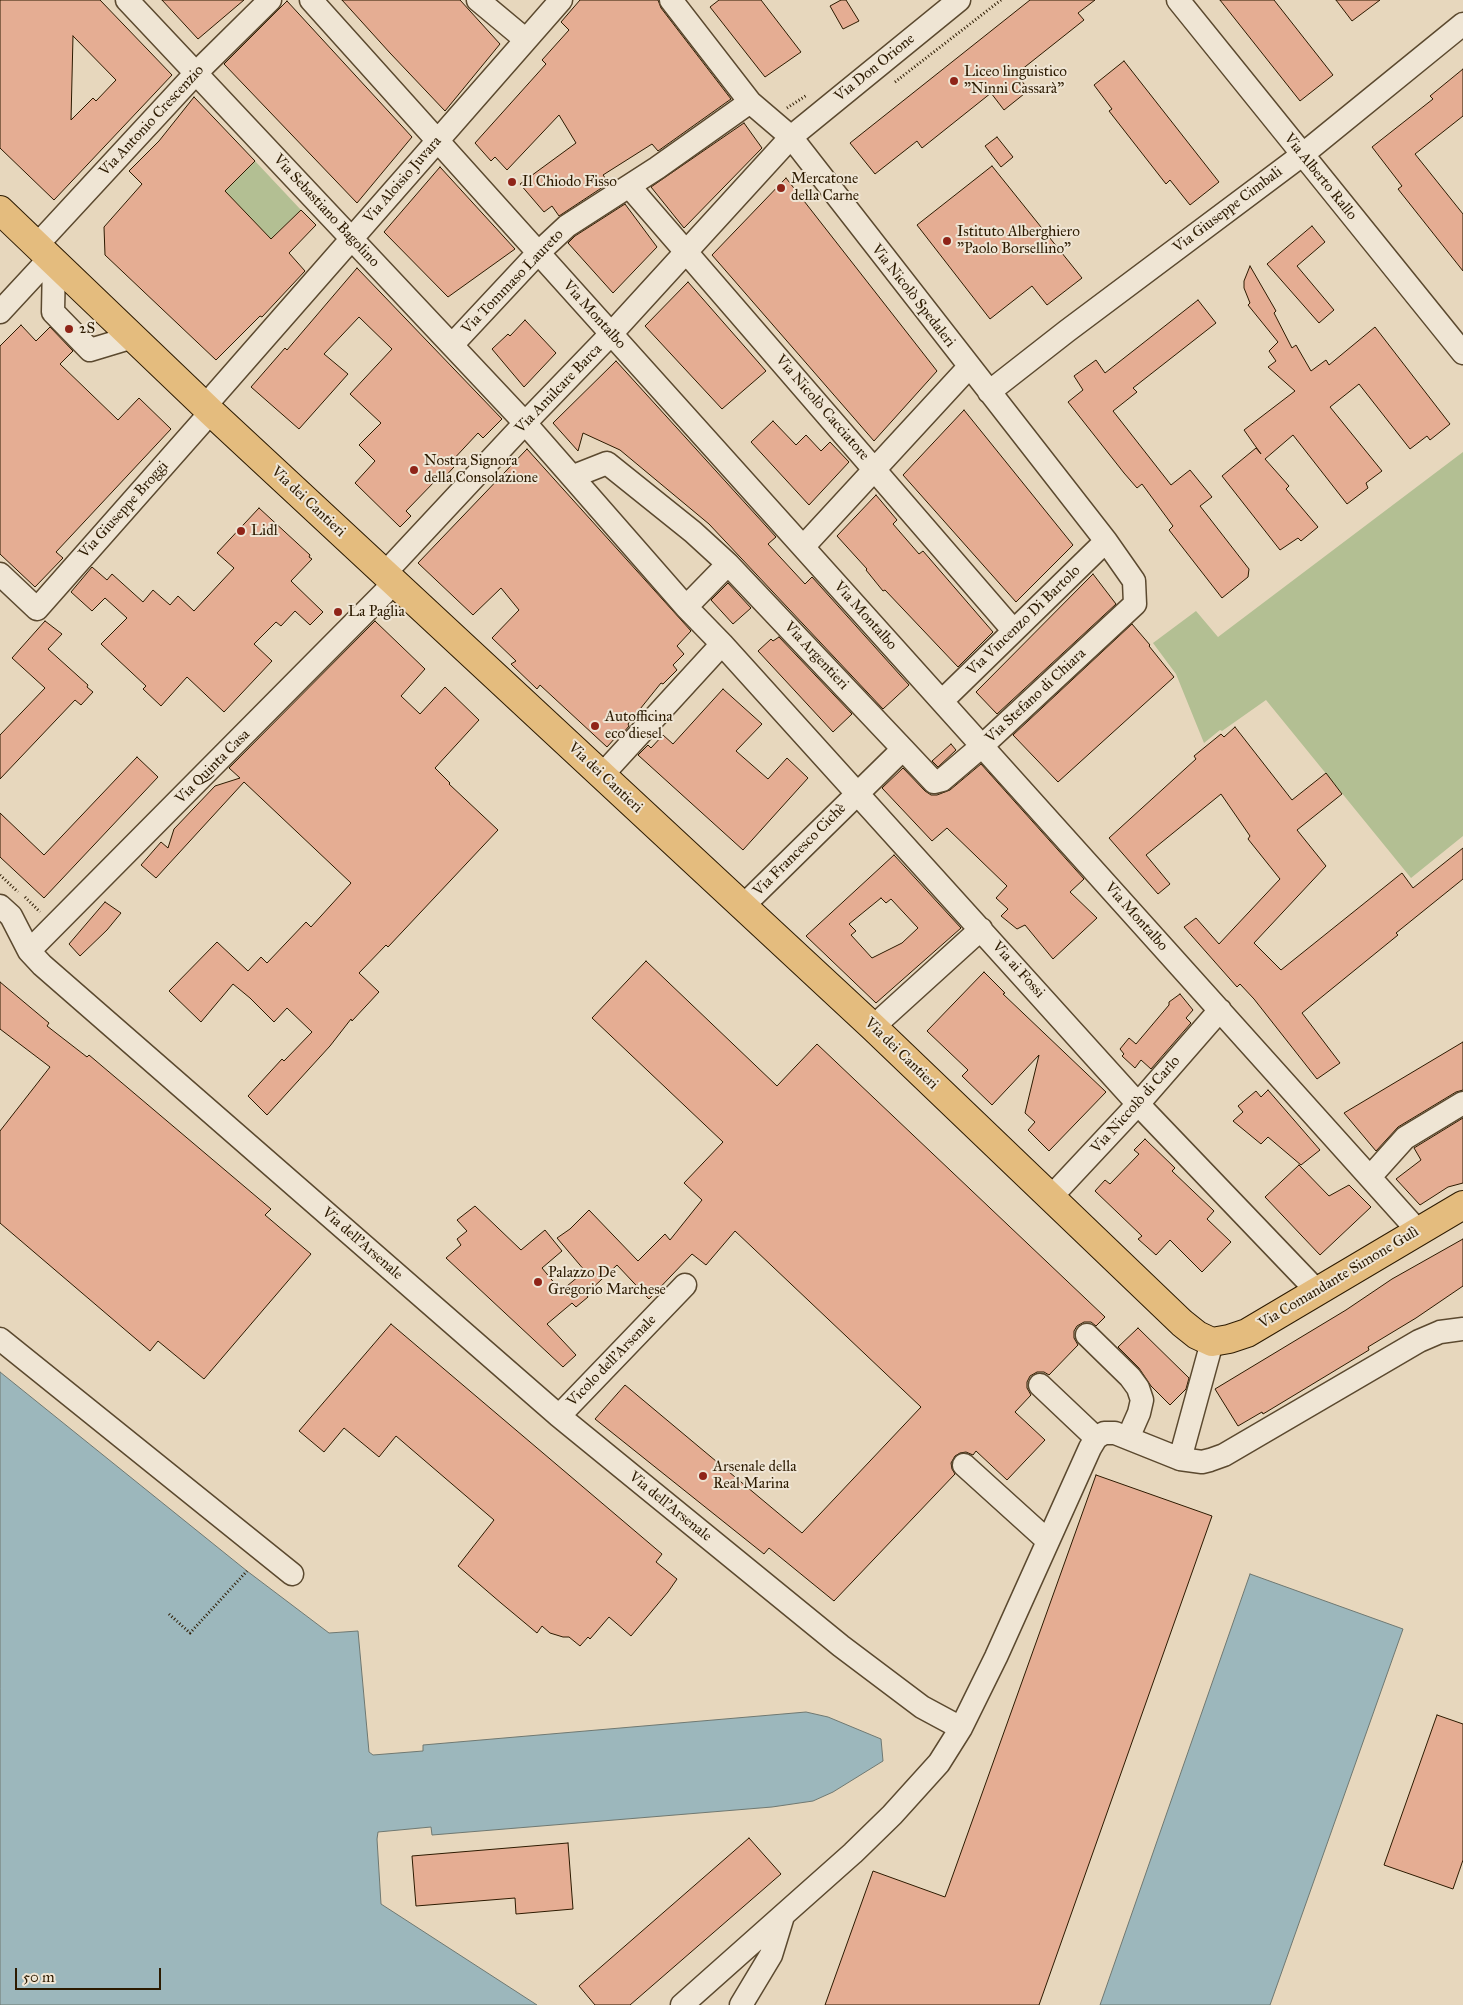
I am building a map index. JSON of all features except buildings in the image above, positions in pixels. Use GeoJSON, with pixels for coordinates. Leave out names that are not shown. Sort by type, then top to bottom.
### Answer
{"type":"FeatureCollection","features":[{"type":"Feature","properties":{"kind":"main road","name":"Via dei Cantieri"},"geometry":{"type":"LineString","coordinates":[[0,210],[208,409],[873,1027],[1182,1323],[1197,1335],[1212,1342]]}},
{"type":"Feature","properties":{"kind":"main road","name":"Via Comandante Simone Gulì"},"geometry":{"type":"LineString","coordinates":[[1212,1342],[1229,1340],[1247,1333],[1463,1205]]}},
{"type":"Feature","properties":{"kind":"street","name":"Via Sebastiano Bagolino"},"geometry":{"type":"LineString","coordinates":[[127,0],[526,422],[574,476]]}},
{"type":"Feature","properties":{"kind":"street","name":"Via Antonio Crescenzio"},"geometry":{"type":"LineString","coordinates":[[0,312],[196,73],[270,0]]}},
{"type":"Feature","properties":{"kind":"street","name":"Via Montalbo"},"geometry":{"type":"LineString","coordinates":[[311,0],[1419,1232]]}},
{"type":"Feature","properties":{"kind":"street"},"geometry":{"type":"LineString","coordinates":[[478,0],[526,40]]}},
{"type":"Feature","properties":{"kind":"street","name":"Via Aloisio Juvara"},"geometry":{"type":"LineString","coordinates":[[208,409],[352,238],[560,0]]}},
{"type":"Feature","properties":{"kind":"street","name":"Via Nicolò Spedaleri"},"geometry":{"type":"LineString","coordinates":[[671,0],[750,102],[791,137],[1106,541],[1134,581],[1135,604]]}},
{"type":"Feature","properties":{"kind":"street","name":"Via Don Orione"},"geometry":{"type":"LineString","coordinates":[[791,137],[959,0]]}},
{"type":"Feature","properties":{"kind":"street","name":"Via Alberto Rallo"},"geometry":{"type":"LineString","coordinates":[[1178,0],[1463,354]]}},
{"type":"Feature","properties":{"kind":"street","name":"Via Giuseppe Cimbali"},"geometry":{"type":"LineString","coordinates":[[990,392],[1060,336],[1302,155],[1463,24]]}},
{"type":"Feature","properties":{"kind":"street","name":"Via Tommaso Laureto"},"geometry":{"type":"LineString","coordinates":[[452,345],[538,253],[567,226],[629,186],[750,102]]}},
{"type":"Feature","properties":{"kind":"street","name":"Via Amilcare Barca"},"geometry":{"type":"LineString","coordinates":[[390,578],[526,422],[612,334],[791,137]]}},
{"type":"Feature","properties":{"kind":"street","name":"Via Nicolò Cacciatore"},"geometry":{"type":"LineString","coordinates":[[629,186],[1013,630]]}},
{"type":"Feature","properties":{"kind":"street"},"geometry":{"type":"LineString","coordinates":[[47,255],[54,312],[90,350],[133,337]]}},
{"type":"Feature","properties":{"kind":"street"},"geometry":{"type":"LineString","coordinates":[[803,547],[969,367]]}},
{"type":"Feature","properties":{"kind":"street","name":"Via Giuseppe Broggi"},"geometry":{"type":"LineString","coordinates":[[0,574],[37,609],[208,409]]}},
{"type":"Feature","properties":{"kind":"street","name":"Via Argentieri"},"geometry":{"type":"LineString","coordinates":[[574,476],[607,462],[693,532],[728,564],[934,782]]}},
{"type":"Feature","properties":{"kind":"street","name":"Via ai Fossi"},"geometry":{"type":"LineString","coordinates":[[574,476],[686,607],[722,644],[1138,1104],[1318,1292]]}},
{"type":"Feature","properties":{"kind":"street","name":"Via Vincenzo Di Bartolo"},"geometry":{"type":"LineString","coordinates":[[942,701],[1106,541]]}},
{"type":"Feature","properties":{"kind":"street"},"geometry":{"type":"LineString","coordinates":[[686,607],[728,564]]}},
{"type":"Feature","properties":{"kind":"street","name":"Via Quinta Casa"},"geometry":{"type":"LineString","coordinates":[[30,951],[390,578]]}},
{"type":"Feature","properties":{"kind":"street","name":"Via Stefano di Chiara"},"geometry":{"type":"LineString","coordinates":[[934,782],[942,780],[982,746],[1135,604]]}},
{"type":"Feature","properties":{"kind":"street"},"geometry":{"type":"LineString","coordinates":[[602,775],[722,644]]}},
{"type":"Feature","properties":{"kind":"street","name":"Via Francesco Cichè"},"geometry":{"type":"LineString","coordinates":[[744,906],[903,749]]}},
{"type":"Feature","properties":{"kind":"street","name":"Via dell'Arsenale"},"geometry":{"type":"LineString","coordinates":[[0,906],[11,916],[30,951],[40,963],[559,1416],[841,1646],[922,1707],[961,1728]]}},
{"type":"Feature","properties":{"kind":"street"},"geometry":{"type":"LineString","coordinates":[[873,1027],[981,929]]}},
{"type":"Feature","properties":{"kind":"street","name":"Via Niccolò di Carlo"},"geometry":{"type":"LineString","coordinates":[[1051,1197],[1138,1104],[1220,1010]]}},
{"type":"Feature","properties":{"kind":"street"},"geometry":{"type":"LineString","coordinates":[[1370,1177],[1405,1138],[1463,1103]]}},
{"type":"Feature","properties":{"kind":"street","name":"Vicolo dell'Arsenale"},"geometry":{"type":"LineString","coordinates":[[559,1416],[685,1284]]}},
{"type":"Feature","properties":{"kind":"street"},"geometry":{"type":"LineString","coordinates":[[682,2005],[892,1816],[939,1763],[961,1728],[996,1657],[1096,1438],[1104,1433],[1115,1433],[1180,1459],[1202,1462],[1224,1455],[1419,1341],[1440,1332],[1463,1329]]}},
{"type":"Feature","properties":{"kind":"street"},"geometry":{"type":"LineString","coordinates":[[1087,1335],[1130,1377],[1138,1388],[1142,1400],[1128,1438]]}},
{"type":"Feature","properties":{"kind":"street"},"geometry":{"type":"LineString","coordinates":[[0,1339],[292,1574]]}},
{"type":"Feature","properties":{"kind":"street"},"geometry":{"type":"LineString","coordinates":[[1180,1459],[1212,1342]]}},
{"type":"Feature","properties":{"kind":"street"},"geometry":{"type":"LineString","coordinates":[[1040,1385],[1096,1438]]}},
{"type":"Feature","properties":{"kind":"street"},"geometry":{"type":"LineString","coordinates":[[964,1465],[1048,1541]]}},
{"type":"Feature","properties":{"kind":"street"},"geometry":{"type":"LineString","coordinates":[[741,2005],[771,1955],[783,1916]]}},
{"type":"Feature","properties":{"kind":"path"},"geometry":{"type":"LineString","coordinates":[[169,1614],[190,1633],[247,1571]]}},
{"type":"Feature","properties":{"kind":"green space"},"geometry":{"type":"Polygon","coordinates":[[[255,161],[301,210],[271,240],[215,201],[255,161]]]}},
{"type":"Feature","properties":{"kind":"green space"},"geometry":{"type":"Polygon","coordinates":[[[1463,452],[1463,836],[1411,878],[1266,700],[1222,731],[1220,730],[1204,743],[1176,674],[1153,643],[1196,611],[1218,637],[1463,452]]]}},
{"type":"Feature","properties":{"kind":"water"},"geometry":{"type":"Polygon","coordinates":[[[0,1372],[247,1571],[329,1633],[358,1631],[369,1752],[373,1755],[423,1751],[423,1745],[806,1712],[828,1717],[881,1739],[883,1761],[833,1792],[813,1801],[772,1807],[432,1835],[431,1827],[378,1832],[381,1904],[537,2005],[0,2005],[0,1372]]]}},
{"type":"Feature","properties":{"kind":"water"},"geometry":{"type":"Polygon","coordinates":[[[1250,1574],[1403,1629],[1270,2005],[1100,2005],[1250,1574]]]}},
{"type":"Feature","properties":{"kind":"place","name":"Liceo linguistico \"Ninni Cassarà\""},"geometry":{"type":"Point","coordinates":[954,81]}},
{"type":"Feature","properties":{"kind":"place","name":"Il Chiodo Fisso"},"geometry":{"type":"Point","coordinates":[512,182]}},
{"type":"Feature","properties":{"kind":"place","name":"Mercatone della Carne"},"geometry":{"type":"Point","coordinates":[781,188]}},
{"type":"Feature","properties":{"kind":"place","name":"Istituto Alberghiero \"Paolo Borsellino\""},"geometry":{"type":"Point","coordinates":[947,241]}},
{"type":"Feature","properties":{"kind":"place","name":"2S"},"geometry":{"type":"Point","coordinates":[69,329]}},
{"type":"Feature","properties":{"kind":"place","name":"Nostra Signora della Consolazione"},"geometry":{"type":"Point","coordinates":[414,470]}},
{"type":"Feature","properties":{"kind":"place","name":"Lidl"},"geometry":{"type":"Point","coordinates":[241,531]}},
{"type":"Feature","properties":{"kind":"place","name":"La Paglia"},"geometry":{"type":"Point","coordinates":[338,612]}},
{"type":"Feature","properties":{"kind":"place","name":"Autofficina eco diesel"},"geometry":{"type":"Point","coordinates":[595,726]}},
{"type":"Feature","properties":{"kind":"place","name":"Palazzo De Gregorio Marchese"},"geometry":{"type":"Point","coordinates":[538,1282]}},
{"type":"Feature","properties":{"kind":"place","name":"Arsenale della Real Marina"},"geometry":{"type":"Point","coordinates":[703,1476]}}]}
